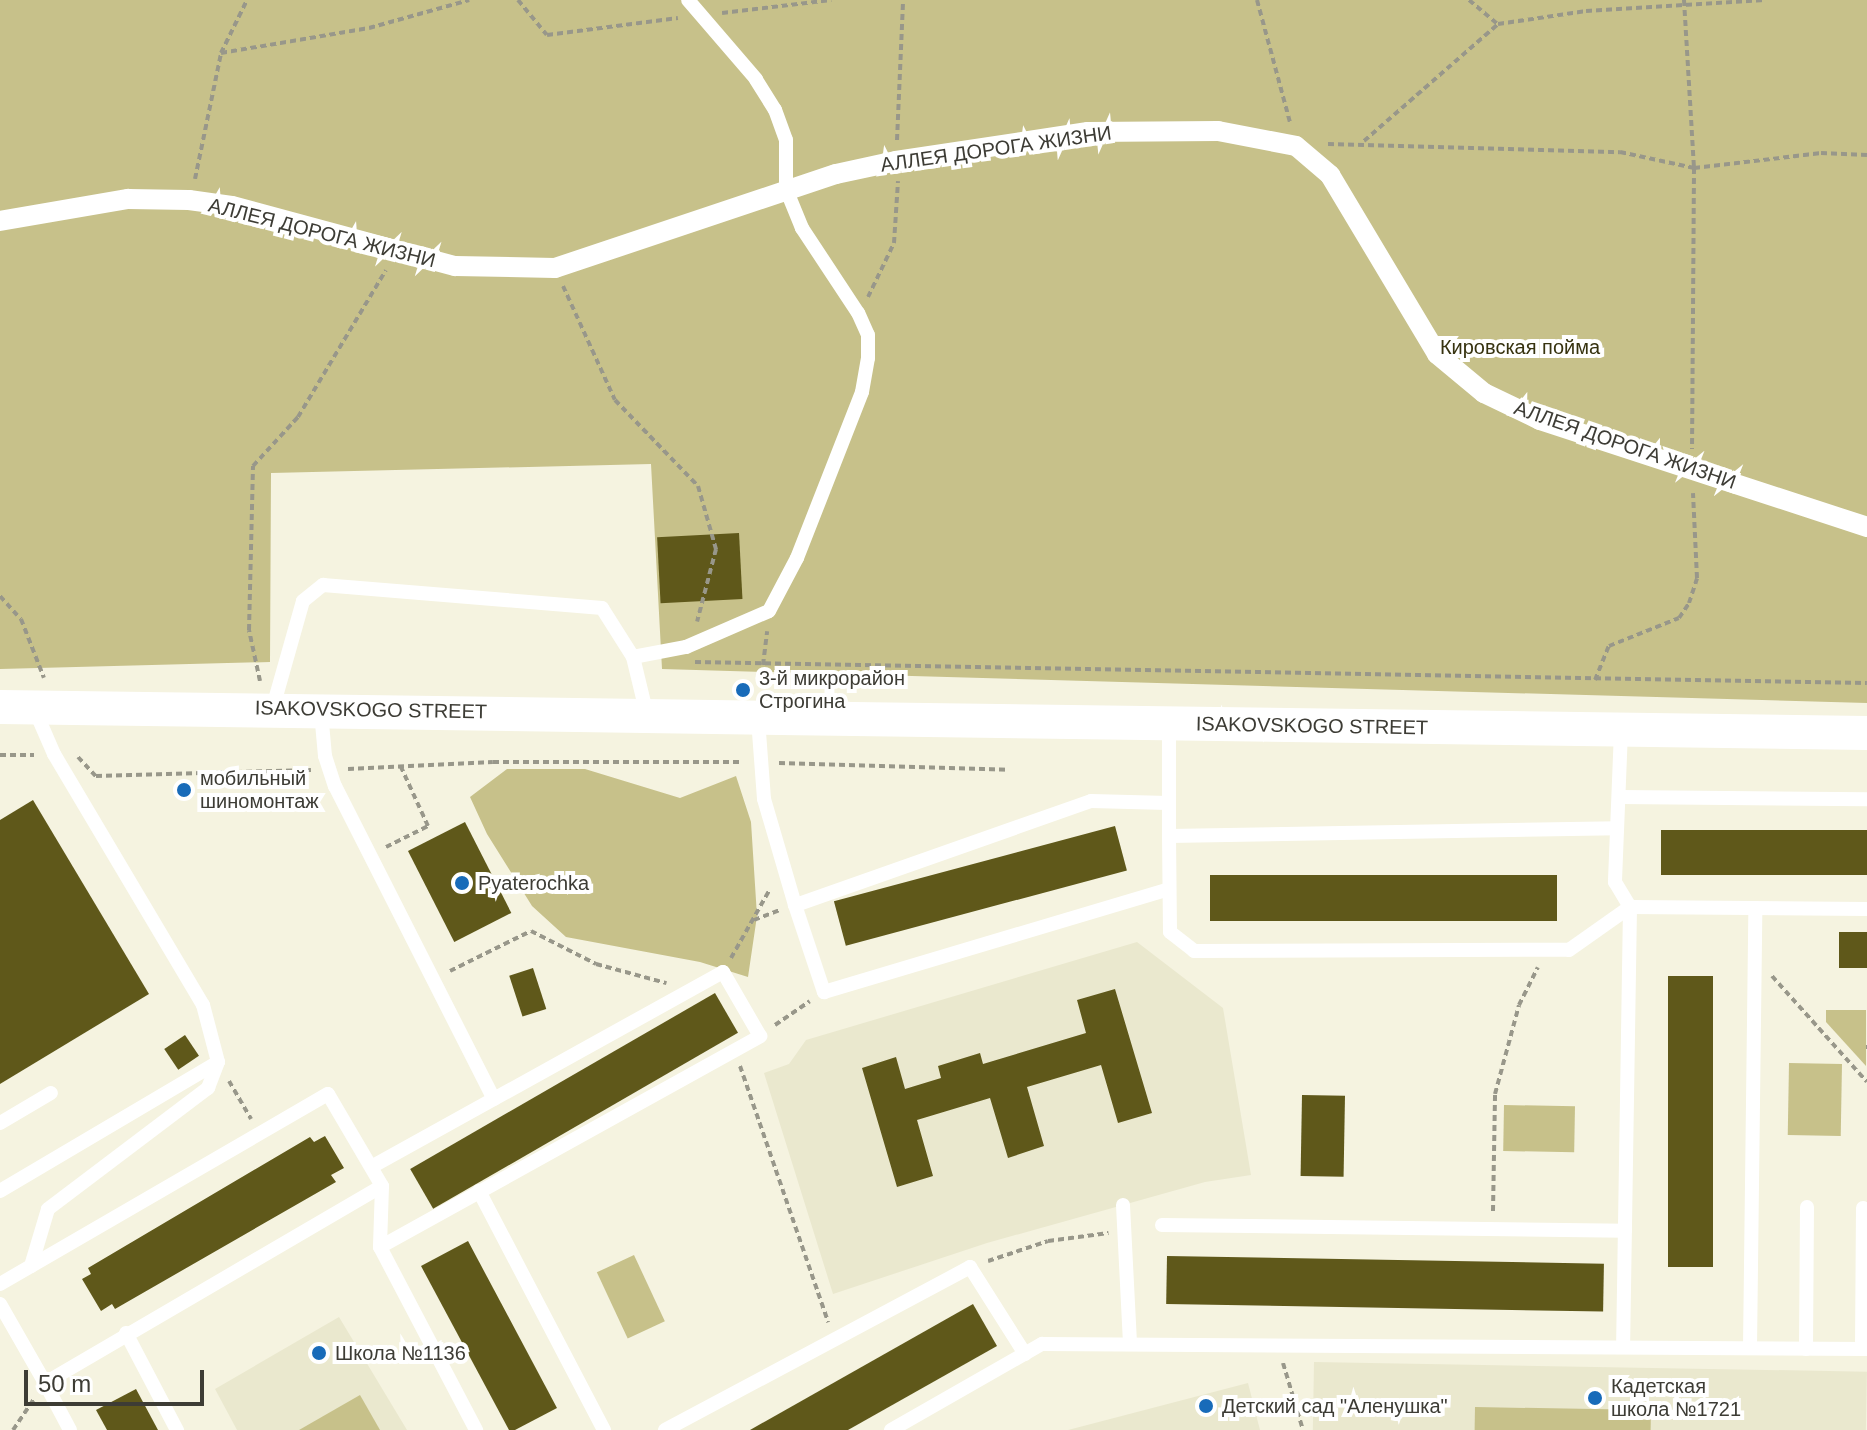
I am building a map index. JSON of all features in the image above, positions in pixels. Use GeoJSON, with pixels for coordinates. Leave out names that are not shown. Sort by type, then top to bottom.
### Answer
{"type":"FeatureCollection","features":[{"type":"Feature","properties":{"kind":"street","name":"АЛЛЕЯ ДОРОГА ЖИЗНИ"},"geometry":{"type":"LineString","coordinates":[[0,221],[128,199],[189,200],[232,206],[396,253],[455,266],[555,268],[786,189],[896,161],[1088,132],[1218,131],[1296,146],[1330,175],[1437,354],[1484,393],[1540,420],[1867,527]]}},
{"type":"Feature","properties":{"kind":"street","name":"ISAKOVSKOGO STREET"},"geometry":{"type":"LineString","coordinates":[[27,699],[266,694],[321,712],[1867,733]]}},
{"type":"Feature","properties":{"kind":"lane"},"geometry":{"type":"LineString","coordinates":[[633,657],[686,647],[769,611],[797,558],[862,392],[868,335],[858,313],[802,228],[786,189],[786,140],[775,110],[756,79],[694,16],[688,0]]}},
{"type":"Feature","properties":{"kind":"lane"},"geometry":{"type":"LineString","coordinates":[[266,694],[303,601],[323,585],[602,608],[633,657],[647,715]]}},
{"type":"Feature","properties":{"kind":"lane"},"geometry":{"type":"LineString","coordinates":[[27,699],[54,754],[203,1005],[218,1062],[208,1088],[48,1209],[31,1266]]}},
{"type":"Feature","properties":{"kind":"lane"},"geometry":{"type":"LineString","coordinates":[[321,712],[330,770],[494,1099]]}},
{"type":"Feature","properties":{"kind":"lane"},"geometry":{"type":"LineString","coordinates":[[758,719],[764,799],[824,992],[1169,889]]}},
{"type":"Feature","properties":{"kind":"lane"},"geometry":{"type":"LineString","coordinates":[[1169,723],[1170,932],[1194,951],[1569,950],[1630,907],[1867,909]]}},
{"type":"Feature","properties":{"kind":"lane"},"geometry":{"type":"LineString","coordinates":[[1621,731],[1615,882],[1630,907],[1623,1347]]}},
{"type":"Feature","properties":{"kind":"lane"},"geometry":{"type":"LineString","coordinates":[[1619,797],[1867,799]]}},
{"type":"Feature","properties":{"kind":"lane"},"geometry":{"type":"LineString","coordinates":[[795,905],[1091,801],[1168,803]]}},
{"type":"Feature","properties":{"kind":"lane"},"geometry":{"type":"LineString","coordinates":[[1169,836],[1617,828]]}},
{"type":"Feature","properties":{"kind":"lane"},"geometry":{"type":"LineString","coordinates":[[1750,1348],[1755,908]]}},
{"type":"Feature","properties":{"kind":"lane"},"geometry":{"type":"LineString","coordinates":[[371,1167],[723,972],[760,1036],[380,1247]]}},
{"type":"Feature","properties":{"kind":"lane"},"geometry":{"type":"LineString","coordinates":[[0,1191],[218,1062]]}},
{"type":"Feature","properties":{"kind":"lane"},"geometry":{"type":"LineString","coordinates":[[0,1123],[51,1093]]}},
{"type":"Feature","properties":{"kind":"lane"},"geometry":{"type":"LineString","coordinates":[[0,1284],[328,1094],[382,1186],[380,1247],[476,1430]]}},
{"type":"Feature","properties":{"kind":"lane"},"geometry":{"type":"LineString","coordinates":[[45,1383],[382,1186]]}},
{"type":"Feature","properties":{"kind":"lane"},"geometry":{"type":"LineString","coordinates":[[479,1191],[604,1430]]}},
{"type":"Feature","properties":{"kind":"lane"},"geometry":{"type":"LineString","coordinates":[[1123,1205],[1130,1343]]}},
{"type":"Feature","properties":{"kind":"lane"},"geometry":{"type":"LineString","coordinates":[[1806,1349],[1807,1207]]}},
{"type":"Feature","properties":{"kind":"lane"},"geometry":{"type":"LineString","coordinates":[[891,1430],[1042,1344],[1864,1349],[1863,1208]]}},
{"type":"Feature","properties":{"kind":"lane"},"geometry":{"type":"LineString","coordinates":[[1162,1225],[1625,1231]]}},
{"type":"Feature","properties":{"kind":"lane"},"geometry":{"type":"LineString","coordinates":[[665,1430],[970,1267],[1025,1354]]}},
{"type":"Feature","properties":{"kind":"lane"},"geometry":{"type":"LineString","coordinates":[[0,1304],[70,1430]]}},
{"type":"Feature","properties":{"kind":"lane"},"geometry":{"type":"LineString","coordinates":[[126,1333],[177,1430]]}},
{"type":"Feature","properties":{"kind":"path"},"geometry":{"type":"LineString","coordinates":[[189,200],[221,53],[247,0]]}},
{"type":"Feature","properties":{"kind":"path"},"geometry":{"type":"LineString","coordinates":[[221,53],[369,28],[469,0]]}},
{"type":"Feature","properties":{"kind":"path"},"geometry":{"type":"LineString","coordinates":[[518,0],[547,35],[831,0]]}},
{"type":"Feature","properties":{"kind":"path"},"geometry":{"type":"LineString","coordinates":[[858,313],[884,271],[894,243],[900,210],[896,161],[903,0]]}},
{"type":"Feature","properties":{"kind":"path"},"geometry":{"type":"LineString","coordinates":[[1257,0],[1296,146],[1362,142],[1620,152],[1694,168],[1821,153],[1867,155]]}},
{"type":"Feature","properties":{"kind":"path"},"geometry":{"type":"LineString","coordinates":[[1469,0],[1498,24]]}},
{"type":"Feature","properties":{"kind":"path"},"geometry":{"type":"LineString","coordinates":[[1595,680],[1609,646],[1679,618],[1689,603],[1697,578],[1692,470],[1694,168],[1684,0]]}},
{"type":"Feature","properties":{"kind":"path"},"geometry":{"type":"LineString","coordinates":[[1362,142],[1498,24],[1586,11],[1684,9],[1765,0]]}},
{"type":"Feature","properties":{"kind":"path"},"geometry":{"type":"LineString","coordinates":[[266,694],[249,630],[253,466],[298,417],[396,253]]}},
{"type":"Feature","properties":{"kind":"path"},"geometry":{"type":"LineString","coordinates":[[555,268],[615,400],[698,486],[716,549],[706,605],[686,647],[698,665],[1867,683]]}},
{"type":"Feature","properties":{"kind":"path"},"geometry":{"type":"LineString","coordinates":[[0,596],[21,619],[27,699]]}},
{"type":"Feature","properties":{"kind":"path"},"geometry":{"type":"LineString","coordinates":[[763,665],[769,611]]}},
{"type":"Feature","properties":{"kind":"path"},"geometry":{"type":"LineString","coordinates":[[0,755],[54,754],[84,758],[96,776],[401,766],[761,762],[1009,770]]}},
{"type":"Feature","properties":{"kind":"path"},"geometry":{"type":"LineString","coordinates":[[370,855],[428,826],[401,766]]}},
{"type":"Feature","properties":{"kind":"path"},"geometry":{"type":"LineString","coordinates":[[723,972],[783,866]]}},
{"type":"Feature","properties":{"kind":"path"},"geometry":{"type":"LineString","coordinates":[[752,921],[795,905]]}},
{"type":"Feature","properties":{"kind":"path"},"geometry":{"type":"LineString","coordinates":[[433,980],[531,931],[596,964],[691,990]]}},
{"type":"Feature","properties":{"kind":"path"},"geometry":{"type":"LineString","coordinates":[[1493,1229],[1495,1094],[1519,1005],[1547,950]]}},
{"type":"Feature","properties":{"kind":"path"},"geometry":{"type":"LineString","coordinates":[[1754,956],[1867,1082]]}},
{"type":"Feature","properties":{"kind":"path"},"geometry":{"type":"LineString","coordinates":[[760,1036],[824,992]]}},
{"type":"Feature","properties":{"kind":"path"},"geometry":{"type":"LineString","coordinates":[[735,1050],[816,1297],[836,1339]]}},
{"type":"Feature","properties":{"kind":"path"},"geometry":{"type":"LineString","coordinates":[[218,1062],[259,1133]]}},
{"type":"Feature","properties":{"kind":"path"},"geometry":{"type":"LineString","coordinates":[[970,1267],[1048,1241],[1124,1231]]}},
{"type":"Feature","properties":{"kind":"path"},"geometry":{"type":"LineString","coordinates":[[1278,1344],[1303,1430]]}},
{"type":"Feature","properties":{"kind":"path"},"geometry":{"type":"LineString","coordinates":[[13,1430],[45,1383]]}},
{"type":"Feature","properties":{"kind":"shaded area"},"geometry":{"type":"Polygon","coordinates":[[[1137,942],[1223,1008],[1251,1175],[1205,1182],[987,1243],[833,1294],[764,1073],[789,1064],[806,1040],[1137,942]]]}},
{"type":"Feature","properties":{"kind":"shaded area","name":"Школа №1136"},"geometry":{"type":"Polygon","coordinates":[[[339,1317],[407,1430],[237,1430],[215,1389],[339,1317]]]}},
{"type":"Feature","properties":{"kind":"shaded area","name":"Кадетская школа №1721"},"geometry":{"type":"Polygon","coordinates":[[[1314,1362],[1867,1372],[1866,1430],[1313,1430],[1314,1362]]]}},
{"type":"Feature","properties":{"kind":"shaded area","name":"Детский сад \"Аленушка\""},"geometry":{"type":"Polygon","coordinates":[[[1248,1383],[1260,1430],[1068,1430],[1248,1383]]]}},
{"type":"Feature","properties":{"kind":"green space","name":"Кировская пойма"},"geometry":{"type":"Polygon","coordinates":[[[0,0],[1867,0],[1867,703],[662,669],[651,464],[271,473],[270,662],[0,669],[0,0]]]}},
{"type":"Feature","properties":{"kind":"green space"},"geometry":{"type":"Polygon","coordinates":[[[507,769],[585,769],[680,798],[736,776],[751,822],[757,916],[748,977],[700,962],[566,937],[532,906],[487,834],[470,797],[507,769]]]}},
{"type":"Feature","properties":{"kind":"green space"},"geometry":{"type":"Polygon","coordinates":[[[1826,1010],[1866,1010],[1866,1066],[1826,1022],[1826,1010]]]}},
{"type":"Feature","properties":{"kind":"green space"},"geometry":{"type":"Polygon","coordinates":[[[1789,1063],[1842,1064],[1841,1136],[1788,1135],[1789,1063]]]}},
{"type":"Feature","properties":{"kind":"green space"},"geometry":{"type":"Polygon","coordinates":[[[1504,1105],[1575,1106],[1574,1152],[1503,1151],[1504,1105]]]}},
{"type":"Feature","properties":{"kind":"green space"},"geometry":{"type":"Polygon","coordinates":[[[634,1255],[665,1321],[628,1338],[597,1272],[634,1255]]]}},
{"type":"Feature","properties":{"kind":"green space"},"geometry":{"type":"Polygon","coordinates":[[[360,1395],[380,1430],[299,1430],[360,1395]]]}},
{"type":"Feature","properties":{"kind":"green space"},"geometry":{"type":"Polygon","coordinates":[[[1475,1407],[1651,1410],[1651,1430],[1475,1430],[1475,1407]]]}},
{"type":"Feature","properties":{"kind":"building"},"geometry":{"type":"Polygon","coordinates":[[[739,533],[742,599],[661,603],[657,537],[739,533]]]}},
{"type":"Feature","properties":{"kind":"building"},"geometry":{"type":"Polygon","coordinates":[[[33,800],[149,994],[0,1084],[0,820],[33,800]]]}},
{"type":"Feature","properties":{"kind":"building"},"geometry":{"type":"Polygon","coordinates":[[[465,822],[511,913],[454,942],[408,851],[465,822]]]}},
{"type":"Feature","properties":{"kind":"building"},"geometry":{"type":"Polygon","coordinates":[[[1115,826],[1127,870],[846,946],[834,901],[1115,826]]]}},
{"type":"Feature","properties":{"kind":"building"},"geometry":{"type":"Polygon","coordinates":[[[1661,830],[1867,830],[1867,875],[1661,875],[1661,830]]]}},
{"type":"Feature","properties":{"kind":"building"},"geometry":{"type":"Polygon","coordinates":[[[1210,875],[1557,875],[1557,921],[1210,921],[1210,875]]]}},
{"type":"Feature","properties":{"kind":"building"},"geometry":{"type":"Polygon","coordinates":[[[1839,932],[1867,932],[1867,968],[1839,968],[1839,932]]]}},
{"type":"Feature","properties":{"kind":"building"},"geometry":{"type":"Polygon","coordinates":[[[533,968],[546,1009],[523,1017],[509,976],[533,968]]]}},
{"type":"Feature","properties":{"kind":"building"},"geometry":{"type":"Polygon","coordinates":[[[1668,976],[1713,976],[1713,1267],[1668,1267],[1668,976]]]}},
{"type":"Feature","properties":{"kind":"building"},"geometry":{"type":"Polygon","coordinates":[[[1115,989],[1152,1113],[1118,1123],[1101,1065],[1027,1087],[1044,1146],[1008,1158],[990,1098],[917,1120],[933,1176],[897,1187],[862,1068],[896,1057],[905,1089],[941,1078],[938,1066],[980,1053],[983,1064],[1086,1033],[1077,1000],[1115,989]]]}},
{"type":"Feature","properties":{"kind":"building"},"geometry":{"type":"Polygon","coordinates":[[[715,993],[738,1033],[433,1209],[410,1169],[715,993]]]}},
{"type":"Feature","properties":{"kind":"building"},"geometry":{"type":"Polygon","coordinates":[[[185,1035],[199,1056],[178,1070],[164,1049],[185,1035]]]}},
{"type":"Feature","properties":{"kind":"building"},"geometry":{"type":"Polygon","coordinates":[[[1302,1095],[1345,1096],[1344,1177],[1301,1176],[1302,1095]]]}},
{"type":"Feature","properties":{"kind":"building"},"geometry":{"type":"Polygon","coordinates":[[[325,1136],[344,1168],[331,1175],[336,1182],[115,1309],[112,1304],[101,1311],[82,1279],[91,1274],[88,1268],[310,1137],[314,1142],[325,1136]]]}},
{"type":"Feature","properties":{"kind":"building"},"geometry":{"type":"Polygon","coordinates":[[[468,1241],[557,1408],[515,1430],[509,1430],[421,1266],[468,1241]]]}},
{"type":"Feature","properties":{"kind":"building"},"geometry":{"type":"Polygon","coordinates":[[[1167,1256],[1604,1264],[1603,1312],[1166,1304],[1167,1256]]]}},
{"type":"Feature","properties":{"kind":"building"},"geometry":{"type":"Polygon","coordinates":[[[973,1304],[997,1346],[848,1430],[750,1430],[973,1304]]]}},
{"type":"Feature","properties":{"kind":"building"},"geometry":{"type":"Polygon","coordinates":[[[136,1389],[158,1430],[107,1430],[96,1410],[136,1389]]]}},
{"type":"Feature","properties":{"kind":"place","name":"3-й микрорайон Строгина"},"geometry":{"type":"Point","coordinates":[743,690]}},
{"type":"Feature","properties":{"kind":"place","name":"мобильный шиномонтаж"},"geometry":{"type":"Point","coordinates":[184,790]}},
{"type":"Feature","properties":{"kind":"place","name":"Pyaterochka"},"geometry":{"type":"Point","coordinates":[462,883]}},
{"type":"Feature","properties":{"kind":"place","name":"Школа №1136"},"geometry":{"type":"Point","coordinates":[319,1353]}},
{"type":"Feature","properties":{"kind":"place","name":"Кадетская школа №1721"},"geometry":{"type":"Point","coordinates":[1595,1398]}},
{"type":"Feature","properties":{"kind":"place","name":"Детский сад \"Аленушка\""},"geometry":{"type":"Point","coordinates":[1206,1406]}}]}
